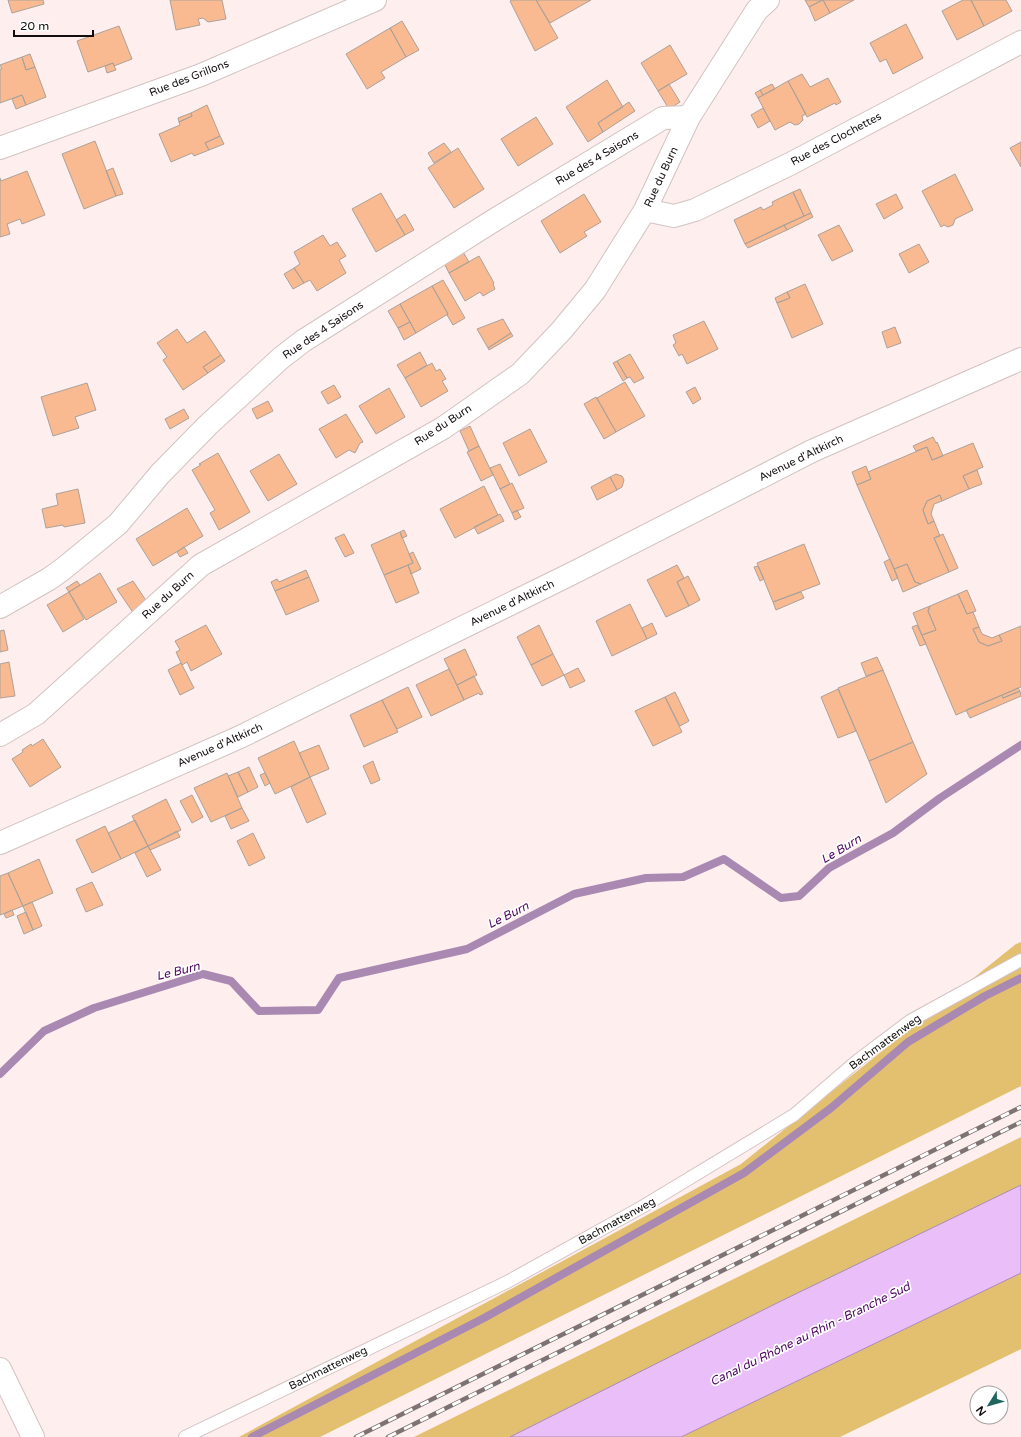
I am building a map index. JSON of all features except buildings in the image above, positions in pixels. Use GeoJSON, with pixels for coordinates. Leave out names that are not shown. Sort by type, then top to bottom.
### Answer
{"type":"FeatureCollection","features":[{"type":"Feature","properties":{"kind":"street","name":"Rue des Grillons"},"geometry":{"type":"LineString","coordinates":[[0,148],[201,75],[374,0]]}},
{"type":"Feature","properties":{"kind":"street","name":"Rue du Burn"},"geometry":{"type":"LineString","coordinates":[[0,735],[36,714],[201,565],[443,428],[520,374],[562,331],[595,290],[645,210],[689,117],[757,10],[768,0]]}},
{"type":"Feature","properties":{"kind":"street","name":"Rue des Clochettes"},"geometry":{"type":"LineString","coordinates":[[645,210],[674,216],[695,210],[797,160],[1021,42]]}},
{"type":"Feature","properties":{"kind":"street","name":"Rue des 4 Saisons"},"geometry":{"type":"LineString","coordinates":[[0,607],[49,579],[118,524],[160,474],[208,425],[281,358],[303,340],[496,219],[663,118],[689,117]]}},
{"type":"Feature","properties":{"kind":"street","name":"Avenue d'Altkirch"},"geometry":{"type":"LineString","coordinates":[[0,843],[240,737],[575,572],[812,451],[1021,359]]}},
{"type":"Feature","properties":{"kind":"street"},"geometry":{"type":"LineString","coordinates":[[0,1369],[33,1437]]}},
{"type":"Feature","properties":{"kind":"lane","name":"Bachmattenweg"},"geometry":{"type":"LineString","coordinates":[[185,1437],[508,1282],[642,1207],[794,1115],[858,1060],[910,1021],[1021,960]]}},
{"type":"Feature","properties":{"kind":"shaded area"},"geometry":{"type":"Polygon","coordinates":[[[1021,942],[1021,1086],[320,1437],[239,1437],[741,1164],[1016,944],[1021,942]]]}},
{"type":"Feature","properties":{"kind":"shaded area"},"geometry":{"type":"Polygon","coordinates":[[[1021,1137],[1021,1185],[779,1302],[510,1437],[414,1437],[1021,1137]]]}},
{"type":"Feature","properties":{"kind":"shaded area"},"geometry":{"type":"Polygon","coordinates":[[[1021,1273],[1021,1349],[840,1437],[681,1437],[1021,1273]]]}},
{"type":"Feature","properties":{"kind":"water","name":"Canal du Rhône au Rhin - Branche Sud"},"geometry":{"type":"Polygon","coordinates":[[[1021,1185],[1021,1273],[681,1437],[510,1437],[779,1302],[1021,1185]]]}},
{"type":"Feature","properties":{"kind":"waterway","name":"Le Burn"},"geometry":{"type":"LineString","coordinates":[[0,1074],[44,1031],[94,1008],[203,974],[231,981],[259,1011],[318,1010],[339,978],[467,949],[574,894],[646,878],[683,877],[724,859],[781,898],[799,896],[829,868],[893,833],[940,798],[1021,745]]}},
{"type":"Feature","properties":{"kind":"waterway"},"geometry":{"type":"LineString","coordinates":[[252,1437],[484,1318],[744,1173],[831,1108],[908,1042],[985,996],[1021,978]]}},
{"type":"Feature","properties":{"kind":"railway"},"geometry":{"type":"LineString","coordinates":[[356,1437],[1021,1107]]}},
{"type":"Feature","properties":{"kind":"railway"},"geometry":{"type":"LineString","coordinates":[[388,1437],[1021,1122]]}}]}
